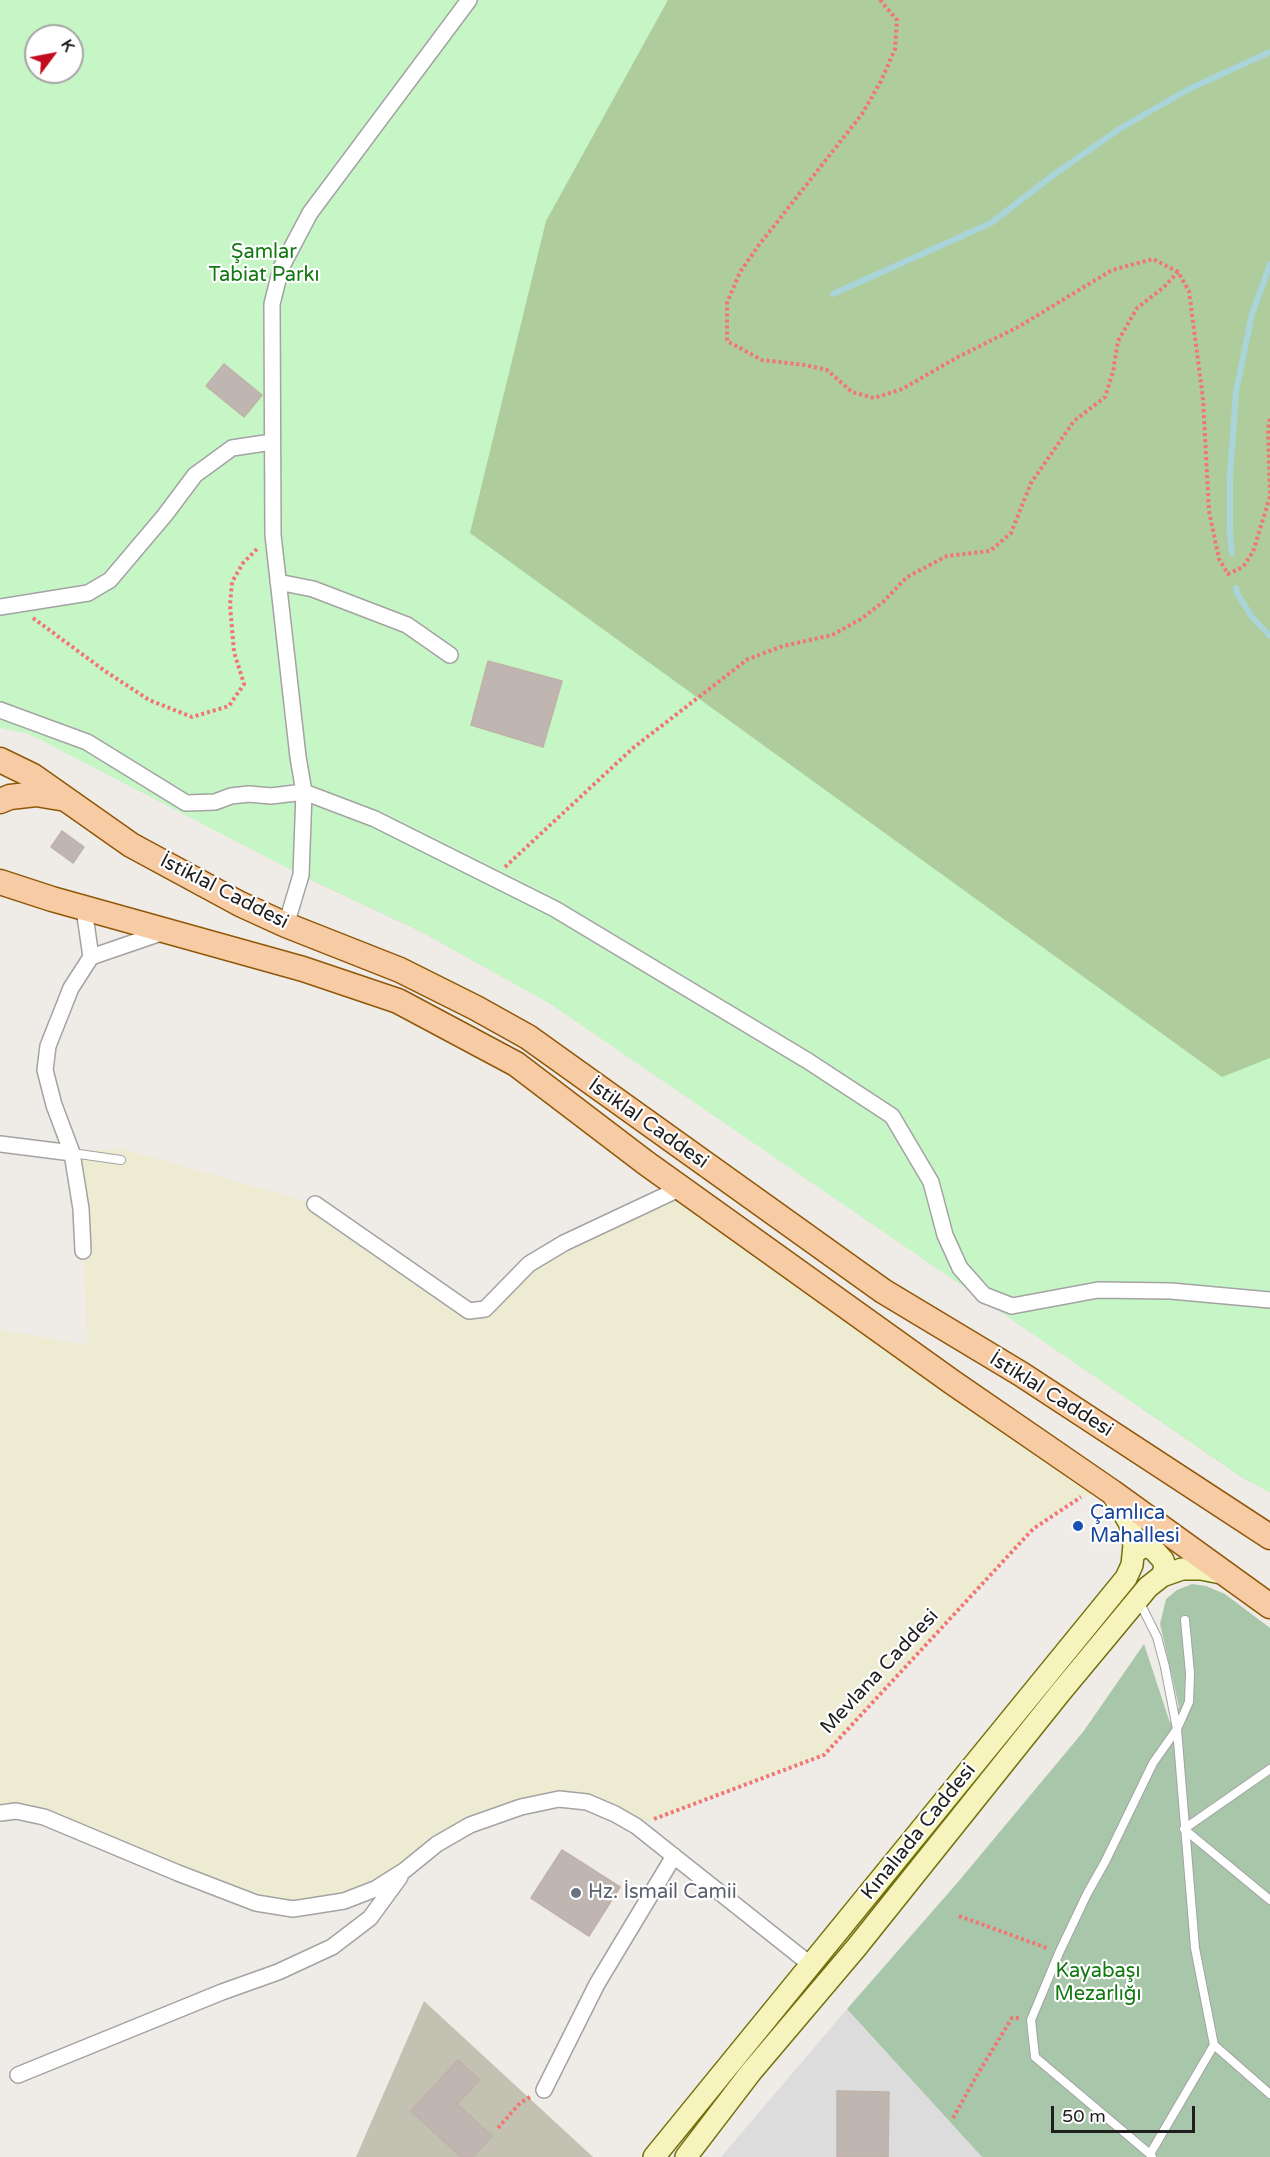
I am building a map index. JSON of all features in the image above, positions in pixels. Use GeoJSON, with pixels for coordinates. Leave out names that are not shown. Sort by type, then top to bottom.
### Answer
{"type":"FeatureCollection","features":[{"type":"Feature","properties":{"kind":"main road","name":"İstiklal Caddesi"},"geometry":{"type":"LineString","coordinates":[[0,760],[33,776],[152,856],[240,904],[286,925],[400,970],[528,1037],[883,1291],[1021,1374],[1270,1537]]}},
{"type":"Feature","properties":{"kind":"main road"},"geometry":{"type":"LineString","coordinates":[[0,801],[10,797],[36,794],[63,798]]}},
{"type":"Feature","properties":{"kind":"main road"},"geometry":{"type":"LineString","coordinates":[[0,867],[25,890]]}},
{"type":"Feature","properties":{"kind":"main road","name":"İstiklal Caddesi"},"geometry":{"type":"LineString","coordinates":[[0,882],[84,909],[303,969],[398,1001],[516,1064],[681,1188],[1270,1606]]}},
{"type":"Feature","properties":{"kind":"main road","name":"Kınalıada Caddesi"},"geometry":{"type":"LineString","coordinates":[[654,2157],[1126,1578],[1134,1553],[1130,1524],[1112,1492]]}},
{"type":"Feature","properties":{"kind":"main road"},"geometry":{"type":"LineString","coordinates":[[1134,1553],[1141,1548],[1153,1549],[1163,1560],[1165,1567],[1162,1576]]}},
{"type":"Feature","properties":{"kind":"main road"},"geometry":{"type":"LineString","coordinates":[[1162,1576],[1182,1569],[1202,1569],[1226,1574]]}},
{"type":"Feature","properties":{"kind":"main road","name":"Kınalıada Caddesi"},"geometry":{"type":"LineString","coordinates":[[686,2157],[751,2072],[856,1948],[1060,1693],[1138,1599],[1162,1576]]}},
{"type":"Feature","properties":{"kind":"street"},"geometry":{"type":"LineString","coordinates":[[286,925],[301,875],[304,792],[273,535],[272,304],[281,268],[310,213],[469,0]]}},
{"type":"Feature","properties":{"kind":"street"},"geometry":{"type":"LineString","coordinates":[[6,606],[88,593],[110,580],[165,515],[195,475],[232,448],[272,442]]}},
{"type":"Feature","properties":{"kind":"street"},"geometry":{"type":"LineString","coordinates":[[278,582],[313,589],[407,625],[450,655]]}},
{"type":"Feature","properties":{"kind":"street"},"geometry":{"type":"LineString","coordinates":[[0,710],[87,742],[186,803],[215,802],[240,795],[271,796],[304,792],[375,819],[555,909],[808,1061],[892,1116],[931,1182],[945,1234],[960,1268],[984,1295],[1012,1306],[1098,1290],[1171,1291],[1270,1300]]}},
{"type":"Feature","properties":{"kind":"street"},"geometry":{"type":"LineString","coordinates":[[84,909],[91,957]]}},
{"type":"Feature","properties":{"kind":"street"},"geometry":{"type":"LineString","coordinates":[[83,1251],[81,1209],[72,1153],[54,1105],[45,1070],[48,1046],[71,988],[91,957],[166,931]]}},
{"type":"Feature","properties":{"kind":"street"},"geometry":{"type":"LineString","coordinates":[[0,1144],[72,1153]]}},
{"type":"Feature","properties":{"kind":"street"},"geometry":{"type":"LineString","coordinates":[[315,1204],[469,1311],[485,1309],[529,1264],[564,1243],[681,1188]]}},
{"type":"Feature","properties":{"kind":"street"},"geometry":{"type":"LineString","coordinates":[[0,1813],[16,1811],[44,1817],[256,1903],[293,1909],[344,1901],[375,1888],[405,1870],[437,1844],[470,1825],[521,1807],[559,1799],[587,1802],[636,1826],[811,1965]]}},
{"type":"Feature","properties":{"kind":"street"},"geometry":{"type":"LineString","coordinates":[[544,2090],[597,1984],[674,1856]]}},
{"type":"Feature","properties":{"kind":"street"},"geometry":{"type":"LineString","coordinates":[[18,2075],[222,1992],[278,1972],[332,1947],[370,1918],[405,1870]]}},
{"type":"Feature","properties":{"kind":"lane"},"geometry":{"type":"LineString","coordinates":[[72,1153],[121,1160]]}},
{"type":"Feature","properties":{"kind":"lane"},"geometry":{"type":"LineString","coordinates":[[1138,1599],[1157,1637],[1177,1729],[1195,1948],[1214,2045],[1270,2094]]}},
{"type":"Feature","properties":{"kind":"lane"},"geometry":{"type":"LineString","coordinates":[[1185,1620],[1190,1673],[1189,1702],[1177,1729],[1153,1763],[1059,1953],[1031,2020],[1035,2057],[1151,2156],[1214,2045]]}},
{"type":"Feature","properties":{"kind":"lane"},"geometry":{"type":"LineString","coordinates":[[1184,1829],[1270,1769]]}},
{"type":"Feature","properties":{"kind":"lane"},"geometry":{"type":"LineString","coordinates":[[1184,1829],[1270,1900]]}},
{"type":"Feature","properties":{"kind":"path"},"geometry":{"type":"LineString","coordinates":[[880,0],[897,20],[895,49],[881,81],[862,114],[740,272],[727,303],[727,341],[762,360],[827,370],[852,392],[874,398],[902,389],[958,357],[1018,327],[1112,270],[1153,259],[1178,272],[1190,291],[1203,399],[1209,511],[1219,559],[1228,574],[1243,567],[1253,552],[1270,496],[1268,430],[1270,418]]}},
{"type":"Feature","properties":{"kind":"path"},"geometry":{"type":"LineString","coordinates":[[493,878],[633,748],[748,658],[783,646],[832,635],[861,619],[883,602],[907,577],[947,556],[990,551],[1011,533],[1031,483],[1074,421],[1105,397],[1113,372],[1118,341],[1137,308],[1164,287],[1178,272]]}},
{"type":"Feature","properties":{"kind":"path"},"geometry":{"type":"LineString","coordinates":[[6,606],[149,700],[192,717],[229,706],[244,684],[234,652],[230,605],[232,582],[243,563],[273,535]]}},
{"type":"Feature","properties":{"kind":"path","name":"Mevlana Caddesi"},"geometry":{"type":"LineString","coordinates":[[636,1826],[824,1755],[1033,1529],[1078,1497],[1112,1492]]}},
{"type":"Feature","properties":{"kind":"path"},"geometry":{"type":"LineString","coordinates":[[959,1916],[1059,1953]]}},
{"type":"Feature","properties":{"kind":"path"},"geometry":{"type":"LineString","coordinates":[[953,2118],[1012,2018],[1031,2020]]}},
{"type":"Feature","properties":{"kind":"path"},"geometry":{"type":"LineString","coordinates":[[498,2128],[520,2103],[544,2090]]}},
{"type":"Feature","properties":{"kind":"shaded area"},"geometry":{"type":"Polygon","coordinates":[[[424,2001],[593,2157],[356,2157],[424,2001]]]}},
{"type":"Feature","properties":{"kind":"shaded area"},"geometry":{"type":"Polygon","coordinates":[[[847,2009],[982,2157],[721,2157],[847,2009]]]}},
{"type":"Feature","properties":{"kind":"green space"},"geometry":{"type":"Polygon","coordinates":[[[0,0],[1270,0],[1270,1492],[1242,1477],[550,1003],[420,931],[301,875],[29,84],[84,84],[84,24],[24,24],[24,70],[0,0]]]}},
{"type":"Feature","properties":{"kind":"green space","name":"Şamlar Tabiat Parkı"},"geometry":{"type":"Polygon","coordinates":[[[0,0],[668,0],[546,221],[470,533],[1222,1077],[1270,1058],[1270,1492],[1242,1477],[549,1003],[420,931],[301,875],[29,734],[0,728],[0,0]]]}},
{"type":"Feature","properties":{"kind":"green space"},"geometry":{"type":"Polygon","coordinates":[[[119,1148],[315,1204],[469,1311],[485,1309],[529,1264],[681,1188],[1112,1492],[1078,1497],[1033,1529],[824,1755],[636,1826],[559,1799],[470,1825],[375,1889],[293,1909],[70,1827],[0,1813],[0,1330],[88,1345],[81,1209],[72,1153],[119,1148]]]}},
{"type":"Feature","properties":{"kind":"green space","name":"Kayabaşı Mezarlığı"},"geometry":{"type":"Polygon","coordinates":[[[1192,1584],[1206,1586],[1225,1594],[1270,1628],[1270,2157],[982,2157],[847,2009],[958,1882],[1083,1732],[1144,1644],[1170,1723],[1179,1707],[1160,1624],[1166,1599],[1177,1590],[1192,1584]]]}},
{"type":"Feature","properties":{"kind":"building"},"geometry":{"type":"Polygon","coordinates":[[[224,364],[262,395],[244,417],[206,386],[224,364]]]}},
{"type":"Feature","properties":{"kind":"building"},"geometry":{"type":"Polygon","coordinates":[[[488,661],[562,681],[543,747],[471,725],[488,661]]]}},
{"type":"Feature","properties":{"kind":"building"},"geometry":{"type":"Polygon","coordinates":[[[62,831],[84,847],[73,863],[51,847],[62,831]]]}},
{"type":"Feature","properties":{"kind":"building","name":"Hz. İsmail Camii"},"geometry":{"type":"Polygon","coordinates":[[[562,1850],[620,1887],[589,1936],[531,1898],[562,1850]]]}},
{"type":"Feature","properties":{"kind":"building"},"geometry":{"type":"Polygon","coordinates":[[[458,2060],[480,2080],[457,2104],[492,2136],[473,2157],[461,2157],[411,2111],[458,2060]]]}},
{"type":"Feature","properties":{"kind":"building"},"geometry":{"type":"Polygon","coordinates":[[[837,2091],[889,2092],[888,2157],[837,2157],[837,2091]]]}},
{"type":"Feature","properties":{"kind":"waterway"},"geometry":{"type":"LineString","coordinates":[[833,294],[991,223],[1056,173],[1121,128],[1189,89],[1270,52]]}},
{"type":"Feature","properties":{"kind":"waterway"},"geometry":{"type":"LineString","coordinates":[[1232,553],[1230,476],[1236,392],[1252,314],[1270,264]]}},
{"type":"Feature","properties":{"kind":"waterway"},"geometry":{"type":"LineString","coordinates":[[1236,588],[1252,617],[1270,636]]}},
{"type":"Feature","properties":{"kind":"place","name":"Çamlıca Mahallesi"},"geometry":{"type":"Point","coordinates":[1078,1526]}},
{"type":"Feature","properties":{"kind":"place","name":"Hz. İsmail Camii"},"geometry":{"type":"Point","coordinates":[576,1893]}}]}
